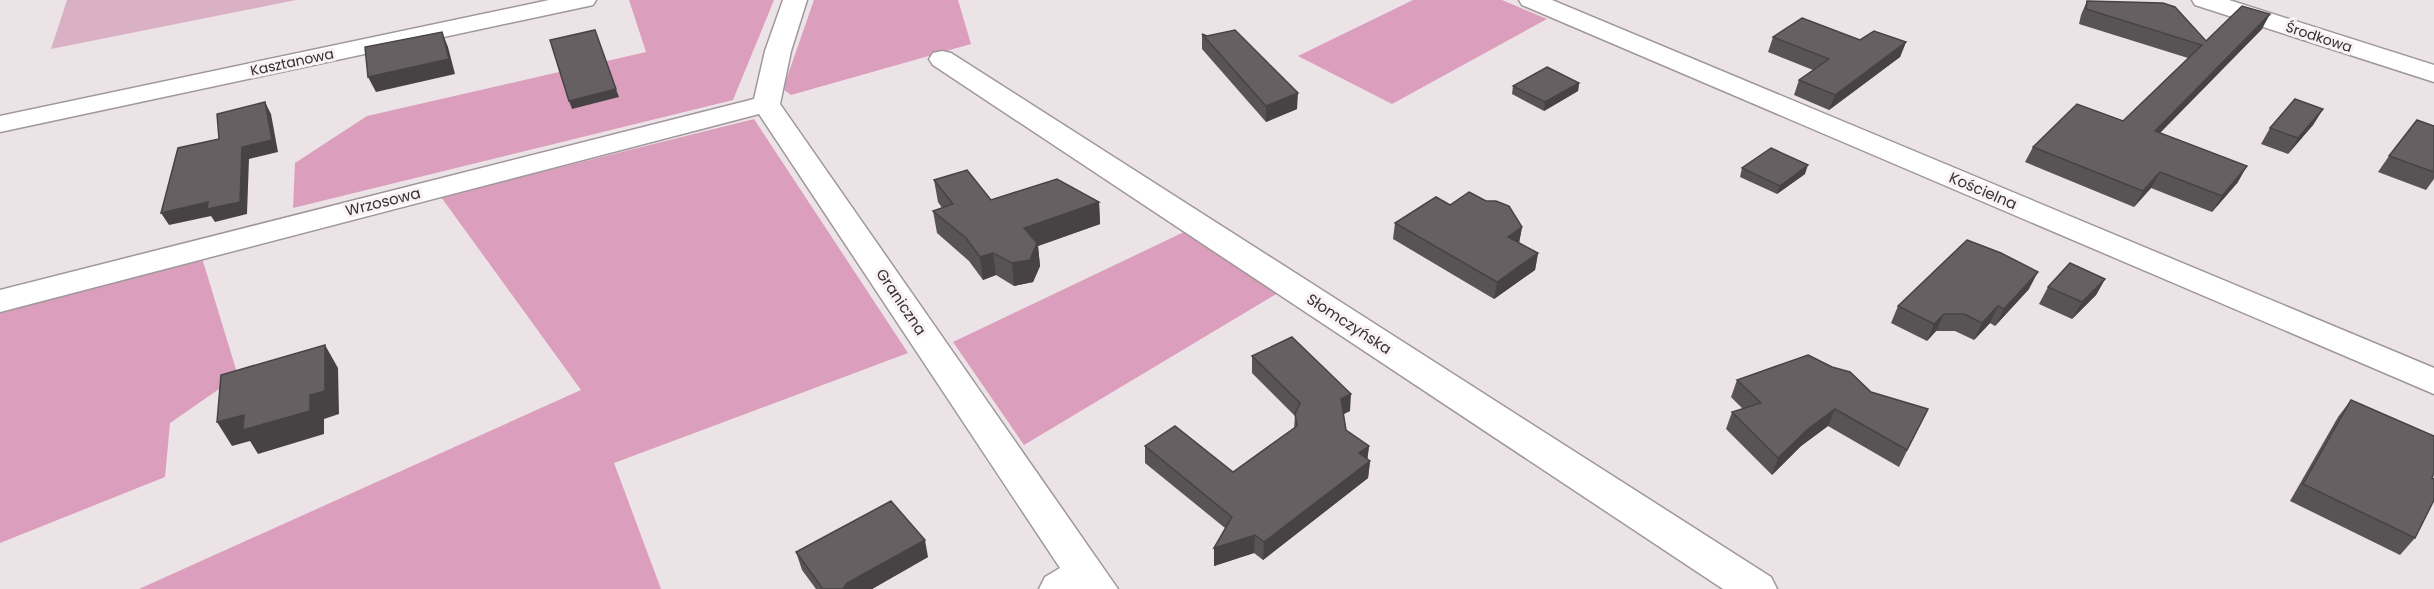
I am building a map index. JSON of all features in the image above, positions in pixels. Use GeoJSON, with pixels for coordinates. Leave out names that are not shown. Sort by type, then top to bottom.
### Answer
{"type":"FeatureCollection","features":[{"type":"Feature","properties":{"kind":"street","name":"Kasztanowa"},"geometry":{"type":"LineString","coordinates":[[0,124],[584,0]]}},
{"type":"Feature","properties":{"kind":"street"},"geometry":{"type":"LineString","coordinates":[[766,104],[778,51],[795,0]]}},
{"type":"Feature","properties":{"kind":"street","name":"Kościelna"},"geometry":{"type":"LineString","coordinates":[[1531,0],[2434,382]]}},
{"type":"Feature","properties":{"kind":"street","name":"Środkowa"},"geometry":{"type":"LineString","coordinates":[[2204,0],[2434,74]]}},
{"type":"Feature","properties":{"kind":"street","name":"Słomczyńska"},"geometry":{"type":"LineString","coordinates":[[942,59],[1756,589]]}},
{"type":"Feature","properties":{"kind":"street","name":"Wrzosowa"},"geometry":{"type":"LineString","coordinates":[[0,301],[766,104]]}},
{"type":"Feature","properties":{"kind":"street","name":"Graniczna"},"geometry":{"type":"LineString","coordinates":[[766,104],[1081,584]]}},
{"type":"Feature","properties":{"kind":"shaded area"},"geometry":{"type":"Polygon","coordinates":[[[67,0],[296,0],[51,49],[67,0]]]}},
{"type":"Feature","properties":{"kind":"shaded area"},"geometry":{"type":"Polygon","coordinates":[[[629,0],[774,0],[733,100],[293,208],[295,163],[367,116],[646,52],[629,0]]]}},
{"type":"Feature","properties":{"kind":"shaded area"},"geometry":{"type":"Polygon","coordinates":[[[814,0],[958,0],[971,44],[791,95],[783,89],[814,0]]]}},
{"type":"Feature","properties":{"kind":"shaded area"},"geometry":{"type":"Polygon","coordinates":[[[1413,0],[1502,0],[1547,19],[1392,104],[1298,56],[1413,0]]]}},
{"type":"Feature","properties":{"kind":"shaded area"},"geometry":{"type":"Polygon","coordinates":[[[754,119],[908,353],[614,463],[661,589],[139,589],[581,390],[441,197],[754,119]]]}},
{"type":"Feature","properties":{"kind":"shaded area"},"geometry":{"type":"Polygon","coordinates":[[[1184,232],[1278,293],[1024,445],[953,342],[1184,232]]]}},
{"type":"Feature","properties":{"kind":"shaded area"},"geometry":{"type":"Polygon","coordinates":[[[202,258],[238,376],[170,423],[165,477],[0,543],[0,313],[202,258]]]}},
{"type":"Feature","properties":{"kind":"building"},"geometry":{"type":"Polygon","coordinates":[[[2087,1],[2163,3],[2175,7],[2206,41],[2242,6],[2270,14],[2155,131],[2247,166],[2222,196],[2160,172],[2143,191],[2033,147],[2077,104],[2123,121],[2202,45],[2086,9],[2087,1]]]}},
{"type":"Feature","properties":{"kind":"building"},"geometry":{"type":"Polygon","coordinates":[[[1802,18],[1860,40],[1874,31],[1906,42],[1835,95],[1799,80],[1829,59],[1773,37],[1802,18]]]}},
{"type":"Feature","properties":{"kind":"building"},"geometry":{"type":"Polygon","coordinates":[[[595,30],[616,89],[569,101],[550,40],[595,30]]]}},
{"type":"Feature","properties":{"kind":"building"},"geometry":{"type":"Polygon","coordinates":[[[1235,30],[1298,93],[1266,106],[1202,34],[1207,36],[1235,30]]]}},
{"type":"Feature","properties":{"kind":"building"},"geometry":{"type":"Polygon","coordinates":[[[442,32],[449,59],[368,77],[365,47],[442,32]]]}},
{"type":"Feature","properties":{"kind":"building"},"geometry":{"type":"Polygon","coordinates":[[[1547,67],[1579,83],[1545,102],[1513,86],[1547,67]]]}},
{"type":"Feature","properties":{"kind":"building"},"geometry":{"type":"Polygon","coordinates":[[[2295,99],[2323,109],[2298,138],[2270,128],[2295,99]]]}},
{"type":"Feature","properties":{"kind":"building"},"geometry":{"type":"Polygon","coordinates":[[[265,102],[272,140],[242,147],[240,202],[207,209],[208,202],[161,213],[178,148],[219,139],[217,114],[265,102]]]}},
{"type":"Feature","properties":{"kind":"building"},"geometry":{"type":"Polygon","coordinates":[[[2417,120],[2434,126],[2434,172],[2389,156],[2417,120]]]}},
{"type":"Feature","properties":{"kind":"building"},"geometry":{"type":"Polygon","coordinates":[[[1771,148],[1808,165],[1780,186],[1742,168],[1771,148]]]}},
{"type":"Feature","properties":{"kind":"building"},"geometry":{"type":"Polygon","coordinates":[[[967,170],[991,200],[1057,179],[1099,202],[1024,228],[1037,243],[1030,260],[1012,263],[993,253],[980,257],[966,238],[933,211],[953,204],[934,180],[967,170]]]}},
{"type":"Feature","properties":{"kind":"building"},"geometry":{"type":"Polygon","coordinates":[[[1469,192],[1486,201],[1496,201],[1509,206],[1522,227],[1508,237],[1538,253],[1497,282],[1395,223],[1436,197],[1450,205],[1469,192]]]}},
{"type":"Feature","properties":{"kind":"building"},"geometry":{"type":"Polygon","coordinates":[[[1967,240],[2001,253],[2038,272],[2004,309],[1998,306],[1982,323],[1964,314],[1944,314],[1934,324],[1898,306],[1967,240]]]}},
{"type":"Feature","properties":{"kind":"building"},"geometry":{"type":"Polygon","coordinates":[[[2070,263],[2105,279],[2082,302],[2048,287],[2070,263]]]}},
{"type":"Feature","properties":{"kind":"building"},"geometry":{"type":"Polygon","coordinates":[[[1292,337],[1351,394],[1341,399],[1346,430],[1369,446],[1359,453],[1370,461],[1264,542],[1255,535],[1214,548],[1232,517],[1145,446],[1175,426],[1233,472],[1297,426],[1295,414],[1300,403],[1252,356],[1292,337]]]}},
{"type":"Feature","properties":{"kind":"building"},"geometry":{"type":"Polygon","coordinates":[[[325,345],[325,391],[310,395],[310,411],[243,430],[244,415],[217,422],[221,375],[325,345]]]}},
{"type":"Feature","properties":{"kind":"building"},"geometry":{"type":"Polygon","coordinates":[[[1808,355],[1832,367],[1850,372],[1871,392],[1928,409],[1907,450],[1835,409],[1808,429],[1778,458],[1732,412],[1761,403],[1737,380],[1808,355]]]}},
{"type":"Feature","properties":{"kind":"building"},"geometry":{"type":"Polygon","coordinates":[[[2351,400],[2434,436],[2432,478],[2434,479],[2434,500],[2415,538],[2303,484],[2351,400]]]}},
{"type":"Feature","properties":{"kind":"building"},"geometry":{"type":"Polygon","coordinates":[[[891,501],[925,540],[847,583],[843,589],[823,589],[796,552],[891,501]]]}}]}
